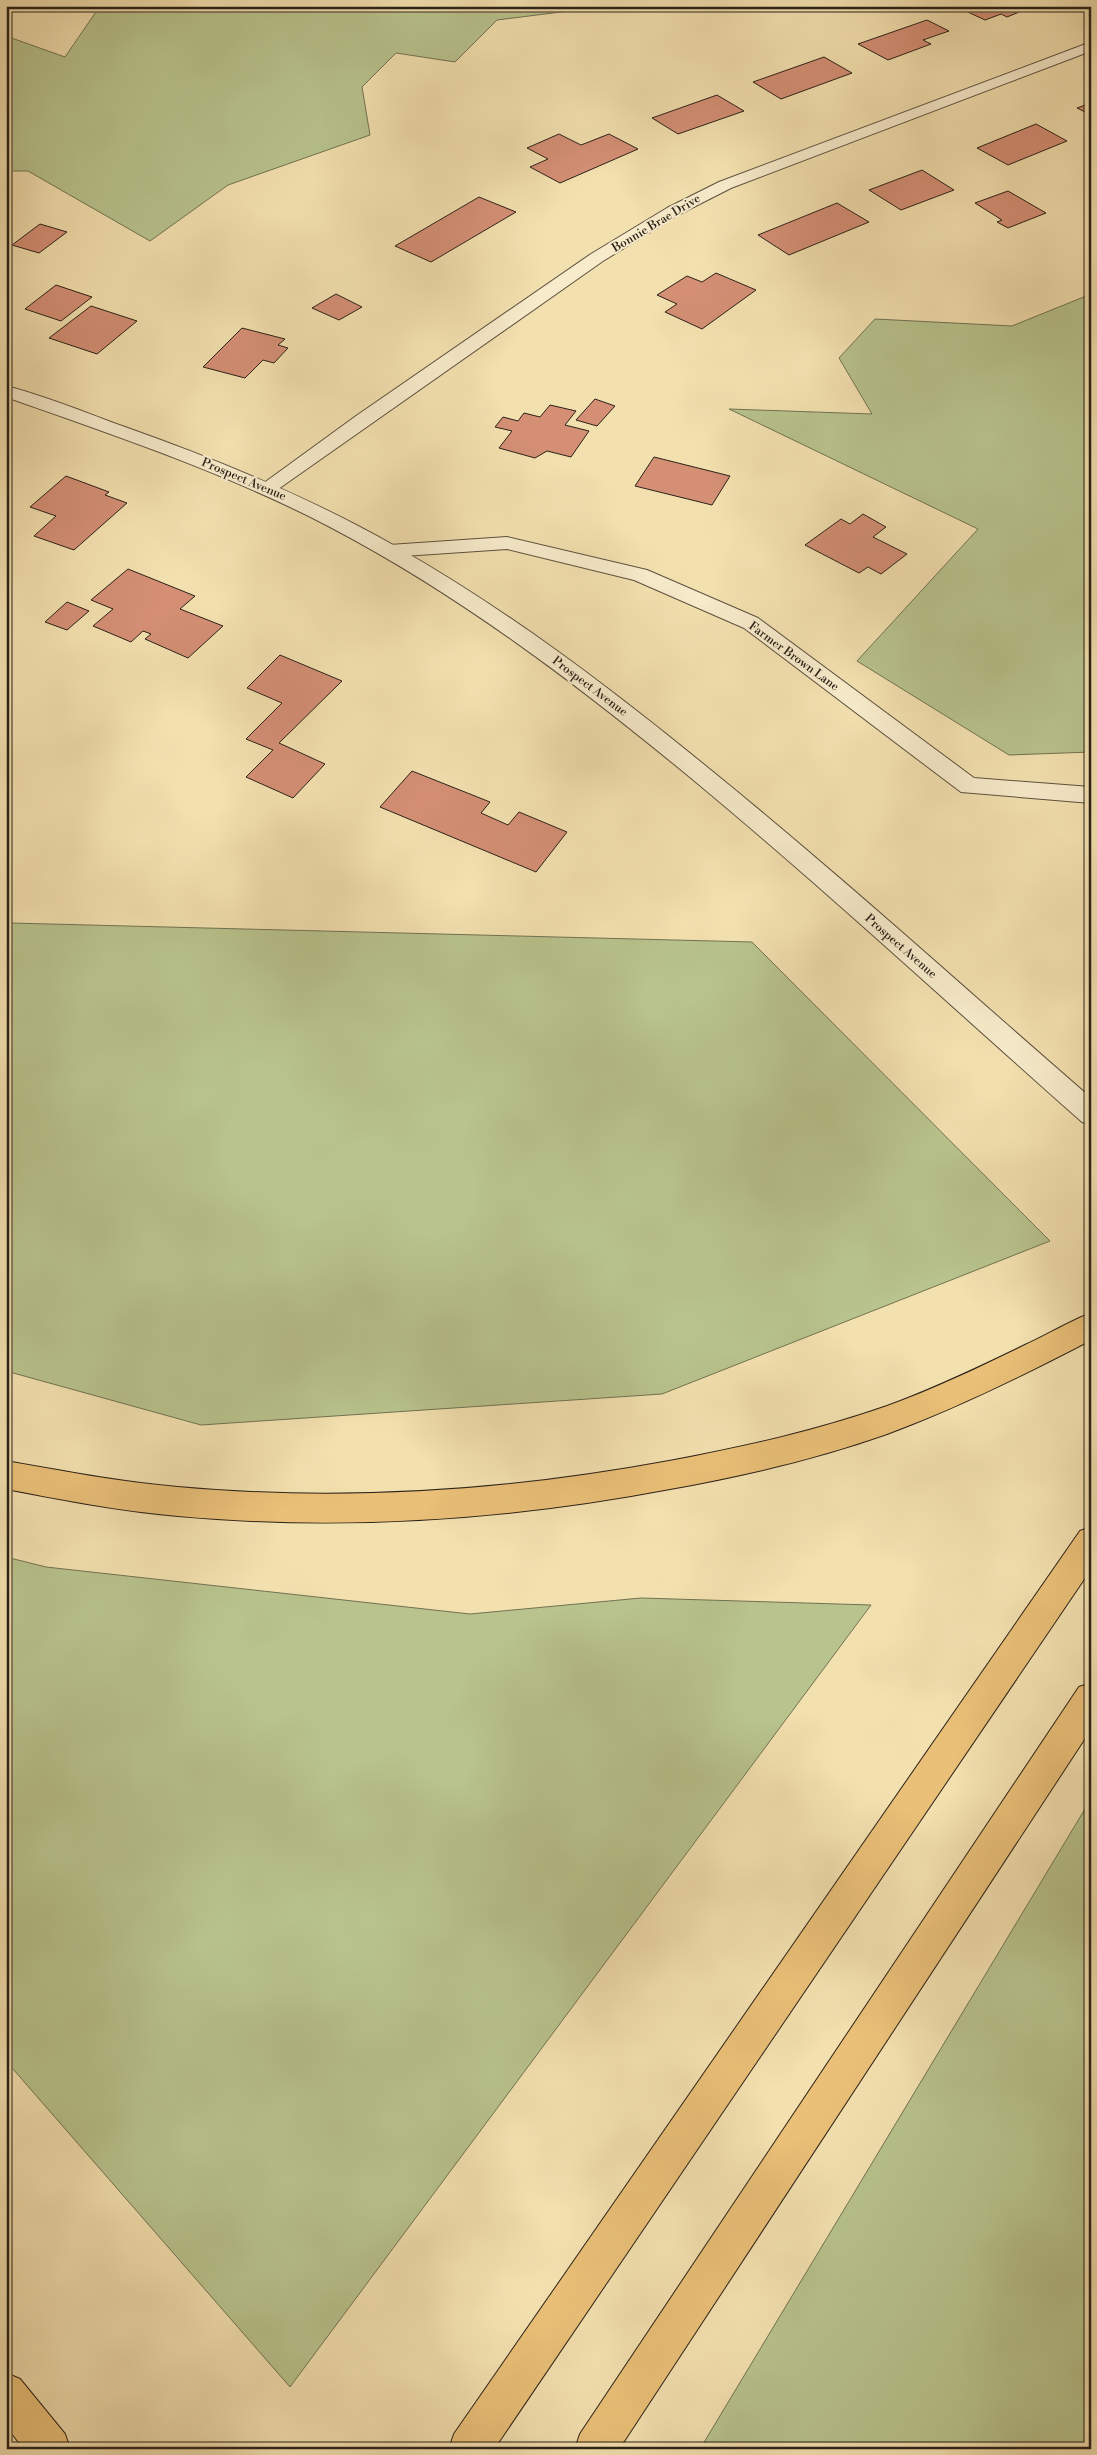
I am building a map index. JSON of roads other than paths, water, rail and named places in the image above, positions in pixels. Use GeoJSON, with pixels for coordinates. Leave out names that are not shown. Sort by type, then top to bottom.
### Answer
{"type":"FeatureCollection","features":[{"type":"Feature","properties":{"kind":"highway"},"geometry":{"type":"LineString","coordinates":[[6,1475],[51,1484],[189,1502],[329,1508],[477,1504],[625,1486],[766,1456],[887,1420],[1000,1374],[1091,1326]]}},
{"type":"Feature","properties":{"kind":"highway"},"geometry":{"type":"LineString","coordinates":[[469,2449],[1091,1542]]}},
{"type":"Feature","properties":{"kind":"highway"},"geometry":{"type":"LineString","coordinates":[[595,2449],[1091,1699]]}},
{"type":"Feature","properties":{"kind":"highway"},"geometry":{"type":"LineString","coordinates":[[6,2393],[50,2449]]}},
{"type":"Feature","properties":{"kind":"street","name":"Bonnie Brae Drive"},"geometry":{"type":"LineString","coordinates":[[267,488],[556,286],[664,215],[692,200],[742,179],[1091,46]]}},
{"type":"Feature","properties":{"kind":"street","name":"Prospect Avenue"},"geometry":{"type":"LineString","coordinates":[[6,391],[206,462],[267,488],[389,551],[477,605],[547,653],[690,764],[936,976],[1084,1109]]}},
{"type":"Feature","properties":{"kind":"street","name":"Farmer Brown Lane"},"geometry":{"type":"LineString","coordinates":[[389,551],[506,543],[640,575],[751,623],[969,786],[1091,795]]}}]}
